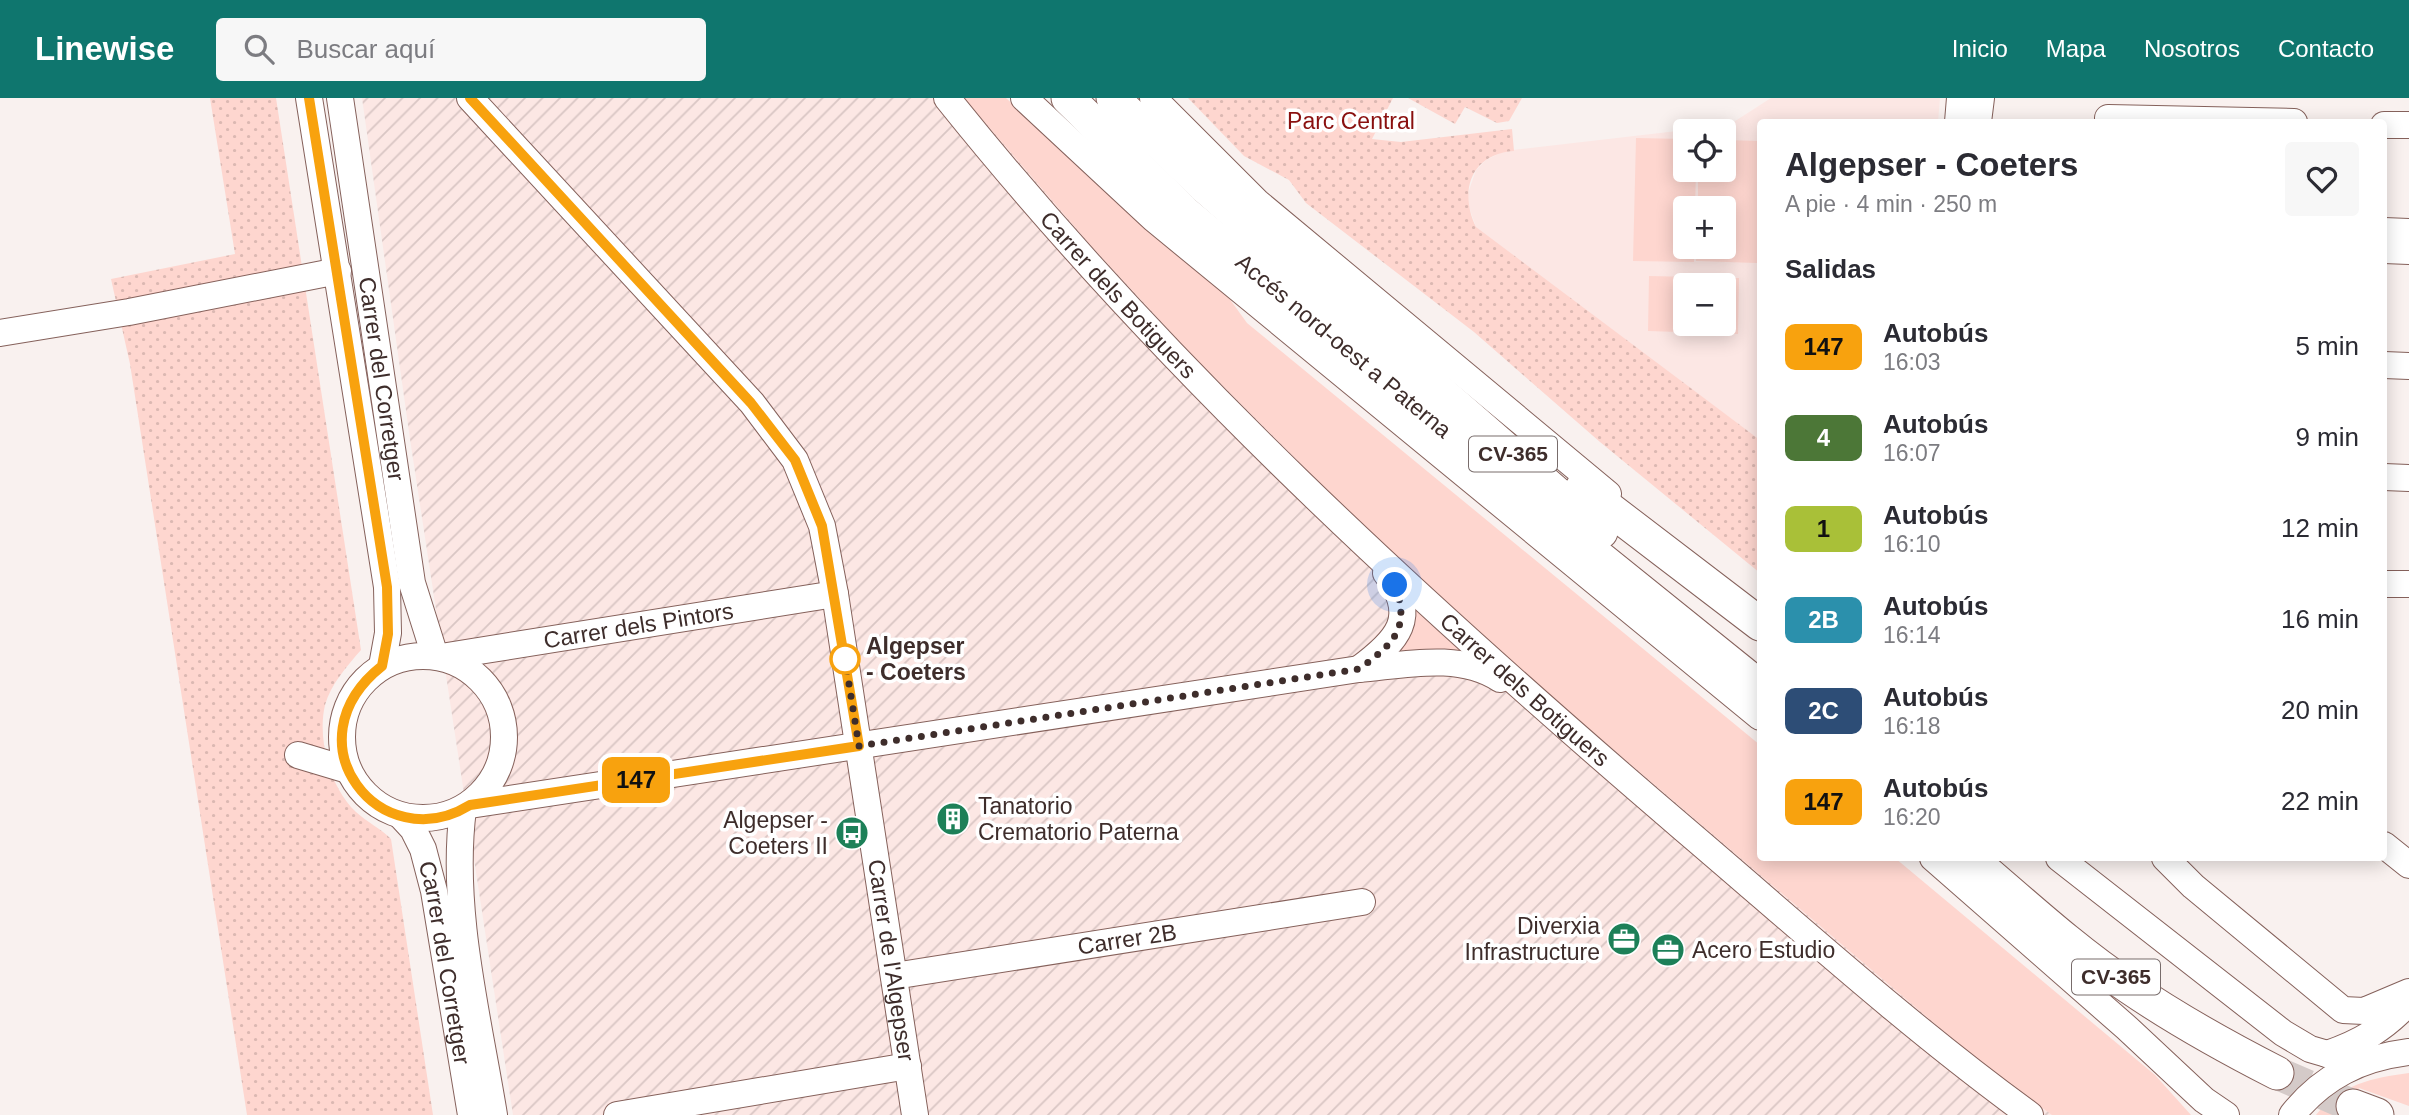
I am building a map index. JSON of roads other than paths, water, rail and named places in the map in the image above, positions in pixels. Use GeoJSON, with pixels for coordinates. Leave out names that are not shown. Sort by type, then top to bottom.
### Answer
{"type":"FeatureCollection","features":[{"type":"Feature","properties":{"kind":"main road","name":"Accés nord-oest a Paterna"},"geometry":{"type":"LineString","coordinates":[[1068,98],[1186,214],[1539,509],[1757,685]]}},
{"type":"Feature","properties":{"kind":"main road","name":"Accés nord-oest a Paterna"},"geometry":{"type":"LineString","coordinates":[[1113,98],[1203,185],[1757,670]]}},
{"type":"Feature","properties":{"kind":"main road"},"geometry":{"type":"LineString","coordinates":[[1264,237],[1564,475],[1757,620]]}},
{"type":"Feature","properties":{"kind":"main road"},"geometry":{"type":"LineString","coordinates":[[1539,509],[1757,702]]}},
{"type":"Feature","properties":{"kind":"main road","name":"CV-365"},"geometry":{"type":"LineString","coordinates":[[1974,861],[2127,986],[2207,1037],[2277,1073]]}},
{"type":"Feature","properties":{"kind":"street","name":"Carrer del Corretger"},"geometry":{"type":"LineString","coordinates":[[309,98],[387,587],[388,634],[382,666]]}},
{"type":"Feature","properties":{"kind":"street","name":"Carrer del Corretger"},"geometry":{"type":"LineString","coordinates":[[340,98],[412,583],[438,657]]}},
{"type":"Feature","properties":{"kind":"street","name":"Carrer de l'Algepser"},"geometry":{"type":"LineString","coordinates":[[470,98],[751,403],[795,460],[822,526],[835,594],[915,1115]]}},
{"type":"Feature","properties":{"kind":"street","name":"Carrer dels Botiguers"},"geometry":{"type":"LineString","coordinates":[[947,98],[1051,221],[1189,373],[1363,543],[1538,704],[1938,1046],[2030,1115]]}},
{"type":"Feature","properties":{"kind":"street"},"geometry":{"type":"LineString","coordinates":[[1024,98],[1154,219],[1757,715]]}},
{"type":"Feature","properties":{"kind":"street"},"geometry":{"type":"LineString","coordinates":[[1153,98],[1257,202],[1757,619]]}},
{"type":"Feature","properties":{"kind":"street"},"geometry":{"type":"LineString","coordinates":[[1958,119],[1961,98]]}},
{"type":"Feature","properties":{"kind":"street"},"geometry":{"type":"LineString","coordinates":[[1978,119],[1981,98]]}},
{"type":"Feature","properties":{"kind":"street"},"geometry":{"type":"LineString","coordinates":[[2110,113],[2233,119]]}},
{"type":"Feature","properties":{"kind":"street"},"geometry":{"type":"LineString","coordinates":[[2387,125],[2409,125]]}},
{"type":"Feature","properties":{"kind":"street"},"geometry":{"type":"LineString","coordinates":[[2387,231],[2409,232]]}},
{"type":"Feature","properties":{"kind":"street"},"geometry":{"type":"LineString","coordinates":[[2387,250],[2409,251]]}},
{"type":"Feature","properties":{"kind":"street"},"geometry":{"type":"LineString","coordinates":[[0,332],[129,312],[338,271]]}},
{"type":"Feature","properties":{"kind":"street"},"geometry":{"type":"LineString","coordinates":[[2387,365],[2409,366]]}},
{"type":"Feature","properties":{"kind":"street"},"geometry":{"type":"LineString","coordinates":[[2387,477],[2409,478]]}},
{"type":"Feature","properties":{"kind":"street"},"geometry":{"type":"LineString","coordinates":[[1359,669],[1390,646],[1402,619],[1402,605],[1395,585],[1363,543]]}},
{"type":"Feature","properties":{"kind":"street"},"geometry":{"type":"LineString","coordinates":[[2387,584],[2409,584]]}},
{"type":"Feature","properties":{"kind":"street","name":"Carrer dels Pintors"},"geometry":{"type":"LineString","coordinates":[[438,657],[835,594]]}},
{"type":"Feature","properties":{"kind":"street"},"geometry":{"type":"LineString","coordinates":[[466,807],[489,786],[502,762],[505,735],[500,708],[486,685],[466,667],[438,657],[416,655],[382,666],[363,681],[349,702],[342,727],[342,749],[348,770],[370,799],[401,816],[422,819],[443,817],[466,807],[1359,669],[1441,662],[1465,664],[1488,671],[1538,704]]}},
{"type":"Feature","properties":{"kind":"street"},"geometry":{"type":"LineString","coordinates":[[342,727],[314,748],[298,755],[348,770]]}},
{"type":"Feature","properties":{"kind":"street","name":"Carrer del Corretger"},"geometry":{"type":"LineString","coordinates":[[466,807],[458,886],[494,1115]]}},
{"type":"Feature","properties":{"kind":"street","name":"Carrer del Corretger"},"geometry":{"type":"LineString","coordinates":[[401,816],[413,828],[423,849],[434,891],[471,1115]]}},
{"type":"Feature","properties":{"kind":"street"},"geometry":{"type":"LineString","coordinates":[[2387,847],[2409,865]]}},
{"type":"Feature","properties":{"kind":"street"},"geometry":{"type":"LineString","coordinates":[[1936,861],[2127,1028],[2214,1110]]}},
{"type":"Feature","properties":{"kind":"street"},"geometry":{"type":"LineString","coordinates":[[2063,861],[2283,1033],[2310,1049],[2369,1059],[2409,1052]]}},
{"type":"Feature","properties":{"kind":"street"},"geometry":{"type":"LineString","coordinates":[[2168,861],[2193,886],[2343,1010],[2364,1011],[2409,992]]}},
{"type":"Feature","properties":{"kind":"street","name":"Carrer 2B"},"geometry":{"type":"LineString","coordinates":[[894,975],[1362,902]]}},
{"type":"Feature","properties":{"kind":"street"},"geometry":{"type":"LineString","coordinates":[[2327,1054],[2358,1044],[2379,1030],[2409,1002]]}},
{"type":"Feature","properties":{"kind":"street"},"geometry":{"type":"LineString","coordinates":[[2292,1115],[2314,1092],[2369,1059],[2409,1021]]}},
{"type":"Feature","properties":{"kind":"street"},"geometry":{"type":"LineString","coordinates":[[617,1115],[908,1066]]}},
{"type":"Feature","properties":{"kind":"tunnel"},"geometry":{"type":"LineString","coordinates":[[2277,1073],[2353,1106]]}},
{"type":"Feature","properties":{"kind":"place","name":"Algepser - Coeters"},"geometry":{"type":"Point","coordinates":[845,659]}},
{"type":"Feature","properties":{"kind":"place","name":"Tanatorio Crematorio Paterna"},"geometry":{"type":"Point","coordinates":[953,819]}},
{"type":"Feature","properties":{"kind":"place","name":"Algepser - Coeters II"},"geometry":{"type":"Point","coordinates":[852,833]}},
{"type":"Feature","properties":{"kind":"place","name":"Diverxia Infrastructure"},"geometry":{"type":"Point","coordinates":[1624,939]}},
{"type":"Feature","properties":{"kind":"place","name":"Acero Estudio"},"geometry":{"type":"Point","coordinates":[1668,950]}},
{"type":"Feature","properties":{"kind":"park label","name":"Parc Central"},"geometry":{"type":"Point","coordinates":[1351,121]}}]}
